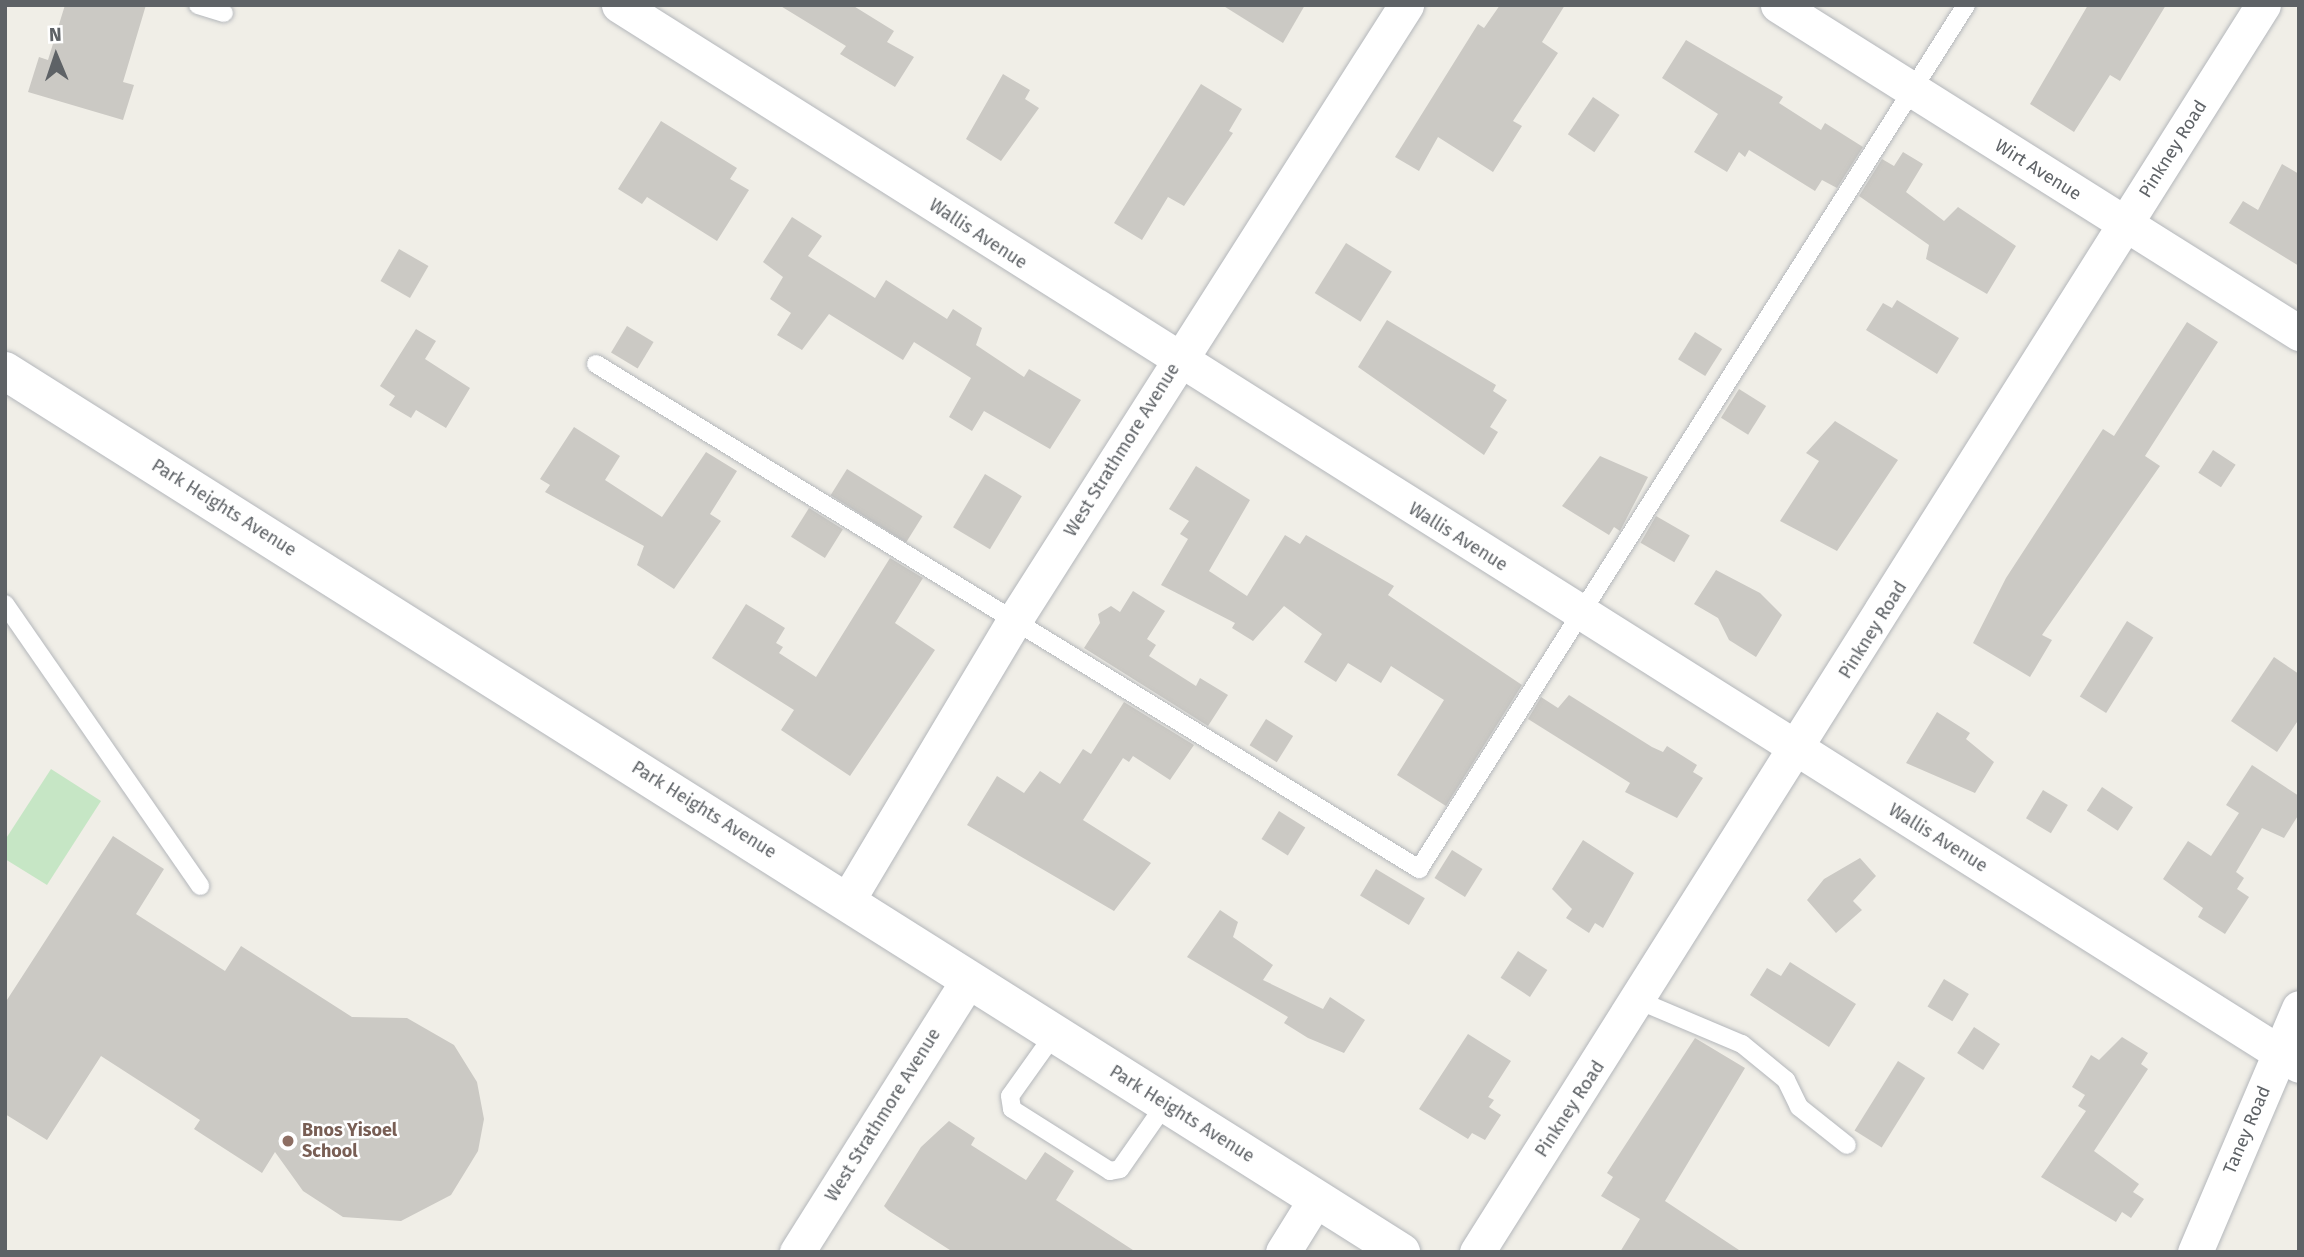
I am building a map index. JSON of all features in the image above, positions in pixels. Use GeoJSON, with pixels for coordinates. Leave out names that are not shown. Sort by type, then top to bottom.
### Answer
{"type":"FeatureCollection","features":[{"type":"Feature","properties":{"kind":"main road","name":"Park Heights Avenue"},"geometry":{"type":"LineString","coordinates":[[5,371],[1401,1252]]}},
{"type":"Feature","properties":{"kind":"street","name":"Wallis Avenue"},"geometry":{"type":"LineString","coordinates":[[619,5],[1178,361],[2289,1059]]}},
{"type":"Feature","properties":{"kind":"street","name":"West Strathmore Avenue"},"geometry":{"type":"LineString","coordinates":[[847,901],[1012,624],[1406,5]]}},
{"type":"Feature","properties":{"kind":"street","name":"Wirt Avenue"},"geometry":{"type":"LineString","coordinates":[[1778,5],[2299,333]]}},
{"type":"Feature","properties":{"kind":"street","name":"Pinkney Road"},"geometry":{"type":"LineString","coordinates":[[1477,1252],[1799,751],[2263,5]]}},
{"type":"Feature","properties":{"kind":"street","name":"West Strathmore Avenue"},"geometry":{"type":"LineString","coordinates":[[797,1252],[969,979]]}},
{"type":"Feature","properties":{"kind":"street","name":"Taney Road"},"geometry":{"type":"LineString","coordinates":[[2195,1252],[2289,1059],[2299,1008]]}},
{"type":"Feature","properties":{"kind":"street"},"geometry":{"type":"LineString","coordinates":[[1283,1252],[1316,1199]]}},
{"type":"Feature","properties":{"kind":"lane"},"geometry":{"type":"LineString","coordinates":[[198,5],[224,13]]}},
{"type":"Feature","properties":{"kind":"lane"},"geometry":{"type":"LineString","coordinates":[[596,364],[1012,624],[1419,869],[1966,5]]}},
{"type":"Feature","properties":{"kind":"lane"},"geometry":{"type":"LineString","coordinates":[[5,604],[200,886]]}},
{"type":"Feature","properties":{"kind":"lane"},"geometry":{"type":"LineString","coordinates":[[1640,1000],[1742,1044],[1786,1080],[1799,1107],[1847,1145]]}},
{"type":"Feature","properties":{"kind":"lane"},"geometry":{"type":"LineString","coordinates":[[1055,1034],[1010,1096],[1012,1109],[1110,1171],[1120,1169],[1166,1103]]}},
{"type":"Feature","properties":{"kind":"green space"},"geometry":{"type":"Polygon","coordinates":[[[51,769],[101,801],[47,885],[5,859],[5,840],[51,769]]]}},
{"type":"Feature","properties":{"kind":"building"},"geometry":{"type":"Polygon","coordinates":[[[65,5],[146,5],[123,82],[134,85],[123,120],[28,92],[39,57],[48,60],[65,5]]]}},
{"type":"Feature","properties":{"kind":"building"},"geometry":{"type":"Polygon","coordinates":[[[779,5],[852,5],[894,31],[887,42],[914,57],[895,87],[840,54],[846,46],[779,5]]]}},
{"type":"Feature","properties":{"kind":"building"},"geometry":{"type":"Polygon","coordinates":[[[1222,5],[1305,5],[1283,43],[1222,5]]]}},
{"type":"Feature","properties":{"kind":"building"},"geometry":{"type":"Polygon","coordinates":[[[1500,5],[1565,5],[1542,42],[1558,53],[1513,121],[1522,126],[1493,172],[1438,137],[1419,171],[1395,157],[1478,24],[1484,28],[1500,5]]]}},
{"type":"Feature","properties":{"kind":"building"},"geometry":{"type":"Polygon","coordinates":[[[2088,5],[2166,5],[2120,81],[2110,75],[2074,132],[2030,104],[2088,5]]]}},
{"type":"Feature","properties":{"kind":"building"},"geometry":{"type":"Polygon","coordinates":[[[1686,40],[1783,97],[1779,103],[1821,130],[1825,123],[1863,147],[1837,188],[1822,180],[1815,191],[1749,150],[1745,157],[1739,152],[1727,172],[1694,152],[1718,114],[1662,78],[1686,40]]]}},
{"type":"Feature","properties":{"kind":"building"},"geometry":{"type":"Polygon","coordinates":[[[1003,74],[1030,90],[1025,99],[1039,108],[1001,161],[966,139],[1003,74]]]}},
{"type":"Feature","properties":{"kind":"building"},"geometry":{"type":"Polygon","coordinates":[[[1201,84],[1242,109],[1229,131],[1233,133],[1184,206],[1168,197],[1142,240],[1114,223],[1201,84]]]}},
{"type":"Feature","properties":{"kind":"building"},"geometry":{"type":"Polygon","coordinates":[[[1593,97],[1620,115],[1594,152],[1568,134],[1593,97]]]}},
{"type":"Feature","properties":{"kind":"building"},"geometry":{"type":"Polygon","coordinates":[[[661,121],[737,168],[730,179],[749,190],[717,241],[647,197],[642,204],[618,189],[661,121]]]}},
{"type":"Feature","properties":{"kind":"building"},"geometry":{"type":"Polygon","coordinates":[[[1903,152],[1923,164],[1906,192],[1944,221],[1958,207],[2016,246],[1987,294],[1926,259],[1929,245],[1859,196],[1882,159],[1894,166],[1903,152]]]}},
{"type":"Feature","properties":{"kind":"building"},"geometry":{"type":"Polygon","coordinates":[[[2282,164],[2299,174],[2299,266],[2229,223],[2243,201],[2258,210],[2282,164]]]}},
{"type":"Feature","properties":{"kind":"building"},"geometry":{"type":"Polygon","coordinates":[[[792,217],[822,236],[808,256],[875,298],[886,280],[947,319],[953,309],[982,328],[976,345],[1024,377],[1029,369],[1081,400],[1050,449],[984,411],[972,431],[949,417],[971,378],[914,342],[903,360],[829,314],[802,350],[777,335],[791,313],[770,299],[783,277],[763,262],[792,217]]]}},
{"type":"Feature","properties":{"kind":"building"},"geometry":{"type":"Polygon","coordinates":[[[1346,243],[1392,272],[1361,322],[1315,293],[1346,243]]]}},
{"type":"Feature","properties":{"kind":"building"},"geometry":{"type":"Polygon","coordinates":[[[399,249],[428,266],[410,298],[380,281],[399,249]]]}},
{"type":"Feature","properties":{"kind":"building"},"geometry":{"type":"Polygon","coordinates":[[[1897,300],[1959,338],[1937,374],[1866,330],[1883,303],[1892,308],[1897,300]]]}},
{"type":"Feature","properties":{"kind":"building"},"geometry":{"type":"Polygon","coordinates":[[[1387,320],[1496,385],[1493,391],[1507,400],[1490,427],[1498,432],[1484,455],[1358,367],[1387,320]]]}},
{"type":"Feature","properties":{"kind":"building"},"geometry":{"type":"Polygon","coordinates":[[[2187,322],[2218,342],[2145,456],[2160,466],[2042,635],[2052,640],[2030,677],[1973,643],[2006,578],[2103,429],[2114,436],[2187,322]]]}},
{"type":"Feature","properties":{"kind":"building"},"geometry":{"type":"Polygon","coordinates":[[[627,326],[654,342],[638,369],[611,353],[627,326]]]}},
{"type":"Feature","properties":{"kind":"building"},"geometry":{"type":"Polygon","coordinates":[[[416,329],[436,341],[425,359],[470,388],[446,428],[416,410],[411,418],[389,405],[395,396],[380,386],[416,329]]]}},
{"type":"Feature","properties":{"kind":"building"},"geometry":{"type":"Polygon","coordinates":[[[1695,332],[1722,349],[1705,376],[1678,359],[1695,332]]]}},
{"type":"Feature","properties":{"kind":"building"},"geometry":{"type":"Polygon","coordinates":[[[1739,389],[1766,406],[1748,435],[1721,418],[1739,389]]]}},
{"type":"Feature","properties":{"kind":"building"},"geometry":{"type":"Polygon","coordinates":[[[1835,421],[1898,460],[1837,551],[1780,521],[1819,461],[1806,453],[1835,421]]]}},
{"type":"Feature","properties":{"kind":"building"},"geometry":{"type":"Polygon","coordinates":[[[574,427],[620,456],[605,480],[662,517],[706,452],[737,471],[710,514],[721,521],[674,589],[637,565],[644,546],[545,492],[550,485],[540,479],[574,427]]]}},
{"type":"Feature","properties":{"kind":"building"},"geometry":{"type":"Polygon","coordinates":[[[2213,450],[2236,465],[2221,487],[2198,473],[2213,450]]]}},
{"type":"Feature","properties":{"kind":"building"},"geometry":{"type":"Polygon","coordinates":[[[1600,456],[1648,477],[1620,531],[1614,527],[1609,535],[1562,506],[1600,456]]]}},
{"type":"Feature","properties":{"kind":"building"},"geometry":{"type":"Polygon","coordinates":[[[1196,466],[1250,500],[1209,571],[1247,596],[1285,535],[1300,544],[1306,535],[1394,586],[1388,595],[1522,685],[1446,806],[1397,775],[1444,700],[1391,666],[1381,683],[1348,663],[1336,682],[1304,662],[1322,634],[1284,606],[1253,641],[1232,628],[1235,623],[1161,585],[1188,539],[1180,534],[1189,521],[1169,509],[1196,466]]]}},
{"type":"Feature","properties":{"kind":"building"},"geometry":{"type":"Polygon","coordinates":[[[847,469],[922,516],[906,542],[831,495],[847,469]]]}},
{"type":"Feature","properties":{"kind":"building"},"geometry":{"type":"Polygon","coordinates":[[[985,474],[1022,496],[990,549],[953,527],[985,474]]]}},
{"type":"Feature","properties":{"kind":"building"},"geometry":{"type":"Polygon","coordinates":[[[809,508],[843,529],[825,558],[791,537],[809,508]]]}},
{"type":"Feature","properties":{"kind":"building"},"geometry":{"type":"Polygon","coordinates":[[[1656,516],[1690,535],[1674,562],[1640,543],[1656,516]]]}},
{"type":"Feature","properties":{"kind":"building"},"geometry":{"type":"Polygon","coordinates":[[[890,558],[923,578],[895,623],[935,650],[850,776],[781,730],[794,710],[712,658],[746,604],[785,628],[776,643],[783,647],[779,653],[816,677],[890,558]]]}},
{"type":"Feature","properties":{"kind":"building"},"geometry":{"type":"Polygon","coordinates":[[[1716,570],[1760,593],[1782,615],[1756,657],[1729,640],[1718,618],[1694,604],[1716,570]]]}},
{"type":"Feature","properties":{"kind":"building"},"geometry":{"type":"Polygon","coordinates":[[[1133,591],[1165,611],[1147,639],[1156,645],[1149,656],[1196,686],[1200,678],[1228,695],[1208,726],[1084,648],[1100,623],[1098,614],[1111,606],[1120,612],[1133,591]]]}},
{"type":"Feature","properties":{"kind":"building"},"geometry":{"type":"Polygon","coordinates":[[[2127,621],[2153,637],[2106,713],[2080,696],[2127,621]]]}},
{"type":"Feature","properties":{"kind":"building"},"geometry":{"type":"Polygon","coordinates":[[[2274,657],[2299,674],[2299,719],[2277,752],[2231,721],[2274,657]]]}},
{"type":"Feature","properties":{"kind":"building"},"geometry":{"type":"Polygon","coordinates":[[[1569,695],[1652,747],[1663,752],[1667,746],[1697,765],[1693,772],[1703,778],[1677,818],[1625,792],[1630,783],[1528,719],[1541,697],[1558,708],[1569,695]]]}},
{"type":"Feature","properties":{"kind":"building"},"geometry":{"type":"Polygon","coordinates":[[[1124,702],[1194,745],[1170,780],[1133,756],[1129,762],[1123,758],[1083,820],[1151,863],[1114,911],[967,825],[997,776],[1024,793],[1040,771],[1060,784],[1083,749],[1091,754],[1124,702]]]}},
{"type":"Feature","properties":{"kind":"building"},"geometry":{"type":"Polygon","coordinates":[[[1937,712],[1970,733],[1966,739],[1994,762],[1975,793],[1906,763],[1937,712]]]}},
{"type":"Feature","properties":{"kind":"building"},"geometry":{"type":"Polygon","coordinates":[[[1266,719],[1293,736],[1277,762],[1250,745],[1266,719]]]}},
{"type":"Feature","properties":{"kind":"building"},"geometry":{"type":"Polygon","coordinates":[[[2252,765],[2299,796],[2299,814],[2284,838],[2262,828],[2236,872],[2244,878],[2237,889],[2249,897],[2225,934],[2198,917],[2203,908],[2163,879],[2188,841],[2211,856],[2239,813],[2226,805],[2252,765]]]}},
{"type":"Feature","properties":{"kind":"building"},"geometry":{"type":"Polygon","coordinates":[[[2102,787],[2133,807],[2118,831],[2087,810],[2102,787]]]}},
{"type":"Feature","properties":{"kind":"building"},"geometry":{"type":"Polygon","coordinates":[[[2043,790],[2068,805],[2051,833],[2026,818],[2043,790]]]}},
{"type":"Feature","properties":{"kind":"building"},"geometry":{"type":"Polygon","coordinates":[[[1279,811],[1305,827],[1288,855],[1262,839],[1279,811]]]}},
{"type":"Feature","properties":{"kind":"building"},"geometry":{"type":"Polygon","coordinates":[[[113,836],[164,869],[136,914],[225,971],[241,946],[352,1017],[407,1018],[454,1045],[477,1082],[484,1119],[478,1151],[451,1195],[401,1221],[343,1217],[303,1191],[275,1152],[262,1173],[194,1129],[200,1120],[101,1056],[47,1140],[5,1114],[5,1003],[113,836]]]}},
{"type":"Feature","properties":{"kind":"building"},"geometry":{"type":"Polygon","coordinates":[[[1583,840],[1634,873],[1603,928],[1595,923],[1589,933],[1566,918],[1572,909],[1552,889],[1583,840]]]}},
{"type":"Feature","properties":{"kind":"building"},"geometry":{"type":"Polygon","coordinates":[[[1452,850],[1483,869],[1465,897],[1435,878],[1452,850]]]}},
{"type":"Feature","properties":{"kind":"building"},"geometry":{"type":"Polygon","coordinates":[[[1860,858],[1876,876],[1853,901],[1862,910],[1836,933],[1807,900],[1824,879],[1860,858]]]}},
{"type":"Feature","properties":{"kind":"building"},"geometry":{"type":"Polygon","coordinates":[[[1376,869],[1425,898],[1409,925],[1360,896],[1376,869]]]}},
{"type":"Feature","properties":{"kind":"building"},"geometry":{"type":"Polygon","coordinates":[[[1220,910],[1238,922],[1233,937],[1273,965],[1263,980],[1323,1009],[1330,997],[1365,1020],[1344,1053],[1308,1038],[1284,1023],[1288,1017],[1187,957],[1220,910]]]}},
{"type":"Feature","properties":{"kind":"building"},"geometry":{"type":"Polygon","coordinates":[[[1518,951],[1547,970],[1530,997],[1501,978],[1518,951]]]}},
{"type":"Feature","properties":{"kind":"building"},"geometry":{"type":"Polygon","coordinates":[[[1790,962],[1856,1004],[1829,1047],[1750,995],[1767,968],[1781,976],[1790,962]]]}},
{"type":"Feature","properties":{"kind":"building"},"geometry":{"type":"Polygon","coordinates":[[[1944,979],[1969,994],[1952,1021],[1928,1006],[1944,979]]]}},
{"type":"Feature","properties":{"kind":"building"},"geometry":{"type":"Polygon","coordinates":[[[1974,1027],[2000,1044],[1983,1070],[1957,1053],[1974,1027]]]}},
{"type":"Feature","properties":{"kind":"building"},"geometry":{"type":"Polygon","coordinates":[[[1468,1034],[1511,1061],[1488,1097],[1494,1100],[1489,1107],[1501,1115],[1485,1140],[1472,1133],[1468,1139],[1419,1109],[1468,1034]]]}},
{"type":"Feature","properties":{"kind":"building"},"geometry":{"type":"Polygon","coordinates":[[[2122,1037],[2148,1053],[2141,1064],[2148,1069],[2094,1151],[2139,1184],[2133,1192],[2144,1199],[2131,1218],[2122,1212],[2116,1222],[2041,1177],[2086,1111],[2078,1106],[2085,1095],[2072,1087],[2091,1055],[2099,1060],[2122,1037]]]}},
{"type":"Feature","properties":{"kind":"building"},"geometry":{"type":"Polygon","coordinates":[[[1695,1038],[1745,1068],[1665,1201],[1742,1252],[1620,1252],[1640,1219],[1601,1196],[1613,1177],[1607,1173],[1695,1038]]]}},
{"type":"Feature","properties":{"kind":"building"},"geometry":{"type":"Polygon","coordinates":[[[1898,1061],[1925,1078],[1882,1147],[1855,1131],[1898,1061]]]}},
{"type":"Feature","properties":{"kind":"building"},"geometry":{"type":"Polygon","coordinates":[[[949,1121],[975,1138],[971,1145],[1026,1180],[1045,1152],[1074,1171],[1056,1200],[1136,1252],[953,1252],[889,1211],[884,1206],[921,1147],[949,1121]]]}},
{"type":"Feature","properties":{"kind":"place","name":"Bnos Yisoel School"},"geometry":{"type":"Point","coordinates":[288,1141]}}]}
